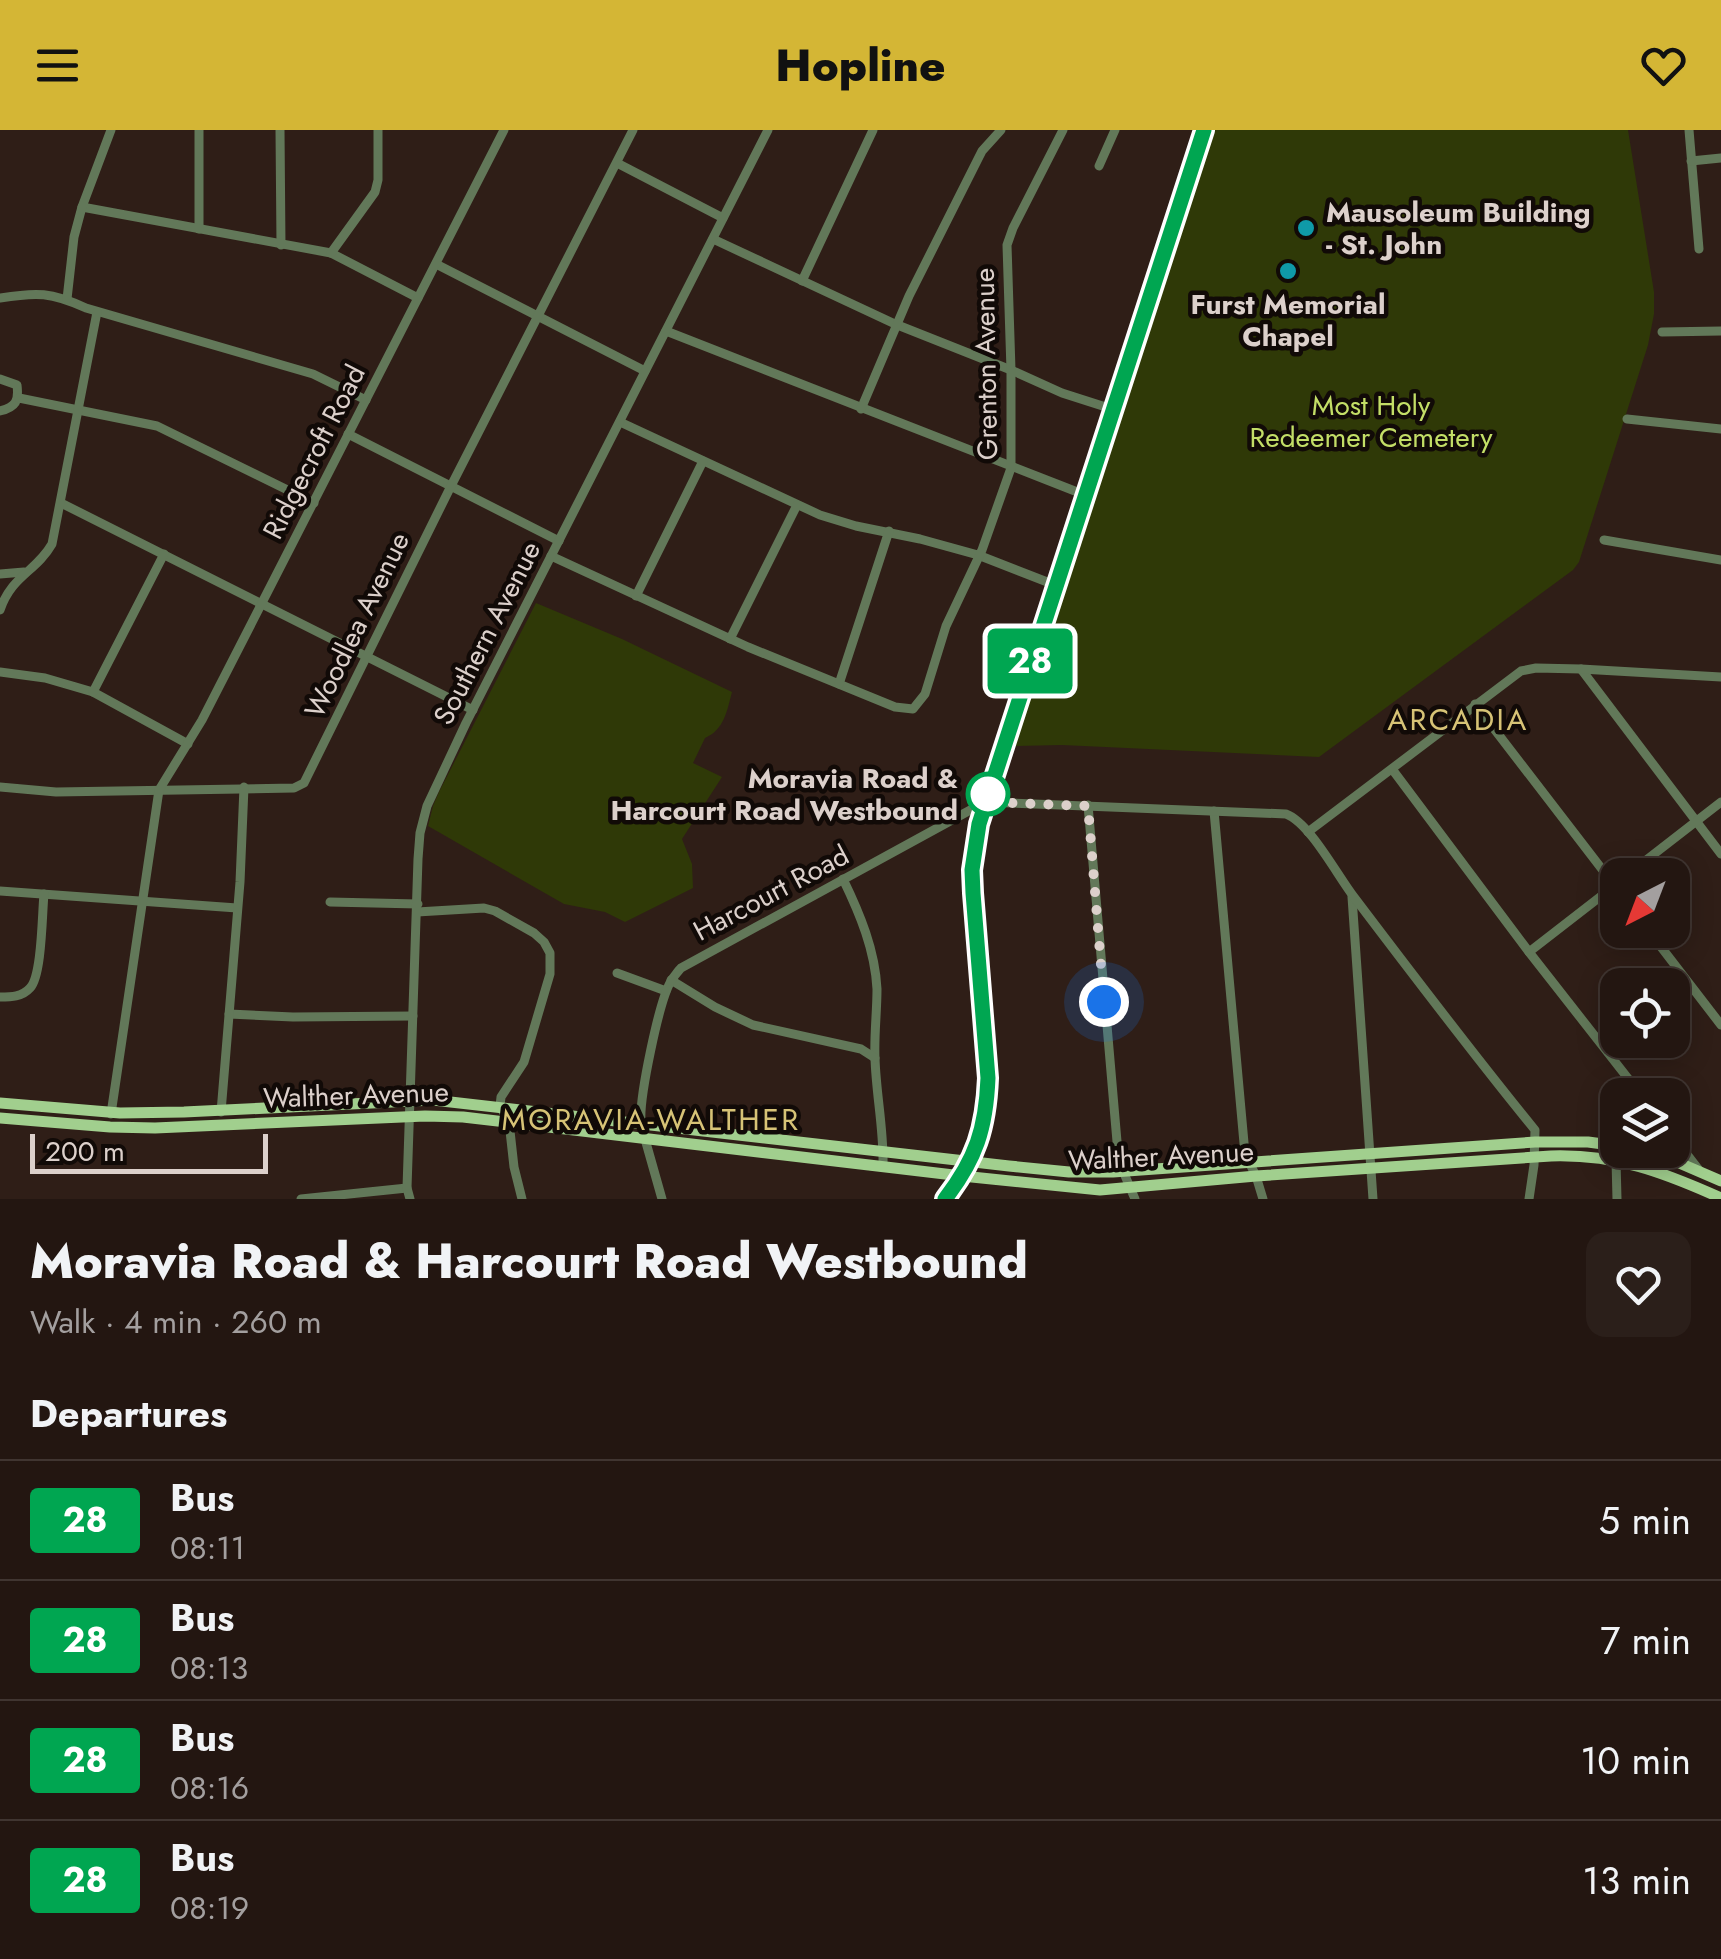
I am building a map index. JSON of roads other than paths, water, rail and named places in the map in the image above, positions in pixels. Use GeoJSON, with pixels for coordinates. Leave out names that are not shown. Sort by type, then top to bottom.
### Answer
{"type":"FeatureCollection","features":[{"type":"Feature","properties":{"kind":"main road"},"geometry":{"type":"LineString","coordinates":[[945,1199],[971,1161],[986,1118],[988,1078],[972,870],[976,839],[1204,130]]}},
{"type":"Feature","properties":{"kind":"main road","name":"Walther Avenue"},"geometry":{"type":"LineString","coordinates":[[0,1103],[112,1112],[433,1100],[1069,1172],[1123,1172],[1536,1142],[1588,1142],[1600,1146]]}},
{"type":"Feature","properties":{"kind":"main road","name":"Walther Avenue"},"geometry":{"type":"LineString","coordinates":[[0,1118],[155,1128],[463,1117],[1096,1194],[1256,1176],[1600,1153]]}},
{"type":"Feature","properties":{"kind":"main road"},"geometry":{"type":"LineString","coordinates":[[641,1122],[644,1139]]}},
{"type":"Feature","properties":{"kind":"main road","name":"Walther Avenue"},"geometry":{"type":"LineString","coordinates":[[1654,1168],[1721,1198]]}},
{"type":"Feature","properties":{"kind":"main road"},"geometry":{"type":"LineString","coordinates":[[1690,1168],[1721,1181]]}},
{"type":"Feature","properties":{"kind":"street"},"geometry":{"type":"LineString","coordinates":[[66,299],[82,206],[111,130]]}},
{"type":"Feature","properties":{"kind":"street"},"geometry":{"type":"LineString","coordinates":[[198,130],[199,229]]}},
{"type":"Feature","properties":{"kind":"street"},"geometry":{"type":"LineString","coordinates":[[280,130],[281,245]]}},
{"type":"Feature","properties":{"kind":"street"},"geometry":{"type":"LineString","coordinates":[[331,253],[375,192],[378,130]]}},
{"type":"Feature","properties":{"kind":"street","name":"Ridgecroft Road"},"geometry":{"type":"LineString","coordinates":[[159,790],[188,744],[262,604],[504,130]]}},
{"type":"Feature","properties":{"kind":"street","name":"Woodlea Avenue"},"geometry":{"type":"LineString","coordinates":[[244,787],[294,788],[304,783],[633,130]]}},
{"type":"Feature","properties":{"kind":"street","name":"Southern Avenue"},"geometry":{"type":"LineString","coordinates":[[408,1194],[420,833],[424,815],[473,710],[768,130]]}},
{"type":"Feature","properties":{"kind":"street"},"geometry":{"type":"LineString","coordinates":[[802,281],[873,130]]}},
{"type":"Feature","properties":{"kind":"street"},"geometry":{"type":"LineString","coordinates":[[861,409],[895,324],[978,158],[1000,130]]}},
{"type":"Feature","properties":{"kind":"street","name":"Grenton Avenue"},"geometry":{"type":"LineString","coordinates":[[839,684],[904,710],[913,709],[925,694],[946,626],[988,534],[1011,468],[1007,245],[1063,130]]}},
{"type":"Feature","properties":{"kind":"street"},"geometry":{"type":"LineString","coordinates":[[1098,166],[1115,130]]}},
{"type":"Feature","properties":{"kind":"street"},"geometry":{"type":"LineString","coordinates":[[1689,130],[1699,249]]}},
{"type":"Feature","properties":{"kind":"street"},"geometry":{"type":"LineString","coordinates":[[1691,161],[1721,158]]}},
{"type":"Feature","properties":{"kind":"street"},"geometry":{"type":"LineString","coordinates":[[618,163],[723,218]]}},
{"type":"Feature","properties":{"kind":"street"},"geometry":{"type":"LineString","coordinates":[[82,206],[331,253],[418,298]]}},
{"type":"Feature","properties":{"kind":"street"},"geometry":{"type":"LineString","coordinates":[[713,239],[895,324],[1062,393],[1112,409]]}},
{"type":"Feature","properties":{"kind":"street"},"geometry":{"type":"LineString","coordinates":[[436,264],[645,371]]}},
{"type":"Feature","properties":{"kind":"street"},"geometry":{"type":"LineString","coordinates":[[0,298],[37,293],[66,299],[97,312],[313,374],[366,400]]}},
{"type":"Feature","properties":{"kind":"street"},"geometry":{"type":"LineString","coordinates":[[0,610],[24,572],[48,551],[97,312]]}},
{"type":"Feature","properties":{"kind":"street"},"geometry":{"type":"LineString","coordinates":[[666,331],[1085,496]]}},
{"type":"Feature","properties":{"kind":"street"},"geometry":{"type":"LineString","coordinates":[[1662,332],[1721,331]]}},
{"type":"Feature","properties":{"kind":"street"},"geometry":{"type":"LineString","coordinates":[[0,379],[17,385],[19,398],[15,405],[0,411]]}},
{"type":"Feature","properties":{"kind":"street"},"geometry":{"type":"LineString","coordinates":[[19,398],[157,426],[314,503]]}},
{"type":"Feature","properties":{"kind":"street"},"geometry":{"type":"LineString","coordinates":[[1626,419],[1721,430]]}},
{"type":"Feature","properties":{"kind":"street"},"geometry":{"type":"LineString","coordinates":[[620,422],[836,521],[978,556],[1055,585]]}},
{"type":"Feature","properties":{"kind":"street"},"geometry":{"type":"LineString","coordinates":[[348,434],[559,541]]}},
{"type":"Feature","properties":{"kind":"street"},"geometry":{"type":"LineString","coordinates":[[636,596],[704,462]]}},
{"type":"Feature","properties":{"kind":"street"},"geometry":{"type":"LineString","coordinates":[[61,502],[473,710]]}},
{"type":"Feature","properties":{"kind":"street"},"geometry":{"type":"LineString","coordinates":[[730,638],[797,505]]}},
{"type":"Feature","properties":{"kind":"street"},"geometry":{"type":"LineString","coordinates":[[551,556],[839,684],[889,531]]}},
{"type":"Feature","properties":{"kind":"street"},"geometry":{"type":"LineString","coordinates":[[1604,540],[1721,560]]}},
{"type":"Feature","properties":{"kind":"street"},"geometry":{"type":"LineString","coordinates":[[94,692],[164,554]]}},
{"type":"Feature","properties":{"kind":"street"},"geometry":{"type":"LineString","coordinates":[[0,574],[24,572]]}},
{"type":"Feature","properties":{"kind":"street"},"geometry":{"type":"LineString","coordinates":[[1308,832],[1522,671],[1581,669],[1721,676]]}},
{"type":"Feature","properties":{"kind":"street"},"geometry":{"type":"LineString","coordinates":[[1581,669],[1721,854]]}},
{"type":"Feature","properties":{"kind":"street"},"geometry":{"type":"LineString","coordinates":[[0,672],[45,678],[94,692],[188,744]]}},
{"type":"Feature","properties":{"kind":"street"},"geometry":{"type":"LineString","coordinates":[[1475,704],[1600,865]]}},
{"type":"Feature","properties":{"kind":"street"},"geometry":{"type":"LineString","coordinates":[[1392,769],[1629,1078]]}},
{"type":"Feature","properties":{"kind":"street"},"geometry":{"type":"LineString","coordinates":[[0,787],[56,792],[244,787],[222,1125]]}},
{"type":"Feature","properties":{"kind":"street"},"geometry":{"type":"LineString","coordinates":[[110,1127],[159,790]]}},
{"type":"Feature","properties":{"kind":"street"},"geometry":{"type":"LineString","coordinates":[[985,802],[1286,814],[1297,819],[1535,1130],[1529,1199]]}},
{"type":"Feature","properties":{"kind":"street","name":"Harcourt Road"},"geometry":{"type":"LineString","coordinates":[[671,980],[687,964],[985,802]]}},
{"type":"Feature","properties":{"kind":"street"},"geometry":{"type":"LineString","coordinates":[[1650,858],[1721,802]]}},
{"type":"Feature","properties":{"kind":"street"},"geometry":{"type":"LineString","coordinates":[[1088,806],[1114,1120],[1120,1164],[1132,1192]]}},
{"type":"Feature","properties":{"kind":"street"},"geometry":{"type":"LineString","coordinates":[[1214,811],[1247,1162],[1263,1199]]}},
{"type":"Feature","properties":{"kind":"street"},"geometry":{"type":"LineString","coordinates":[[844,879],[873,959],[883,1166]]}},
{"type":"Feature","properties":{"kind":"street"},"geometry":{"type":"LineString","coordinates":[[0,891],[238,908]]}},
{"type":"Feature","properties":{"kind":"street"},"geometry":{"type":"LineString","coordinates":[[0,997],[25,993],[35,981],[44,894]]}},
{"type":"Feature","properties":{"kind":"street"},"geometry":{"type":"LineString","coordinates":[[1352,894],[1373,1199]]}},
{"type":"Feature","properties":{"kind":"street"},"geometry":{"type":"LineString","coordinates":[[1529,952],[1600,898]]}},
{"type":"Feature","properties":{"kind":"street"},"geometry":{"type":"LineString","coordinates":[[330,902],[495,910],[544,942],[550,953],[550,974],[524,1062],[501,1097],[500,1106],[510,1122],[514,1168],[522,1199]]}},
{"type":"Feature","properties":{"kind":"street"},"geometry":{"type":"LineString","coordinates":[[1662,948],[1721,1025]]}},
{"type":"Feature","properties":{"kind":"street"},"geometry":{"type":"LineString","coordinates":[[617,973],[666,991]]}},
{"type":"Feature","properties":{"kind":"street"},"geometry":{"type":"LineString","coordinates":[[641,1122],[658,1018],[671,980],[753,1026],[862,1050],[875,1058]]}},
{"type":"Feature","properties":{"kind":"street"},"geometry":{"type":"LineString","coordinates":[[230,1014],[413,1016]]}},
{"type":"Feature","properties":{"kind":"street"},"geometry":{"type":"LineString","coordinates":[[644,1139],[662,1199]]}},
{"type":"Feature","properties":{"kind":"street"},"geometry":{"type":"LineString","coordinates":[[1690,1159],[1700,1172]]}},
{"type":"Feature","properties":{"kind":"street"},"geometry":{"type":"LineString","coordinates":[[1616,1199],[1617,1168]]}},
{"type":"Feature","properties":{"kind":"street"},"geometry":{"type":"LineString","coordinates":[[301,1199],[408,1194]]}},
{"type":"Feature","properties":{"kind":"place","name":"Mausoleum Building - St. John"},"geometry":{"type":"Point","coordinates":[1306,228]}},
{"type":"Feature","properties":{"kind":"place","name":"Furst Memorial Chapel"},"geometry":{"type":"Point","coordinates":[1288,271]}},
{"type":"Feature","properties":{"kind":"place","name":"Moravia Road & Harcourt Road Westbound"},"geometry":{"type":"Point","coordinates":[988,794]}},
{"type":"Feature","properties":{"kind":"district","name":"ARCADIA"},"geometry":{"type":"Point","coordinates":[1458,719]}},
{"type":"Feature","properties":{"kind":"district","name":"MORAVIA-WALTHER"},"geometry":{"type":"Point","coordinates":[651,1119]}},
{"type":"Feature","properties":{"kind":"park label","name":"Most Holy Redeemer Cemetery"},"geometry":{"type":"Point","coordinates":[1371,421]}}]}
